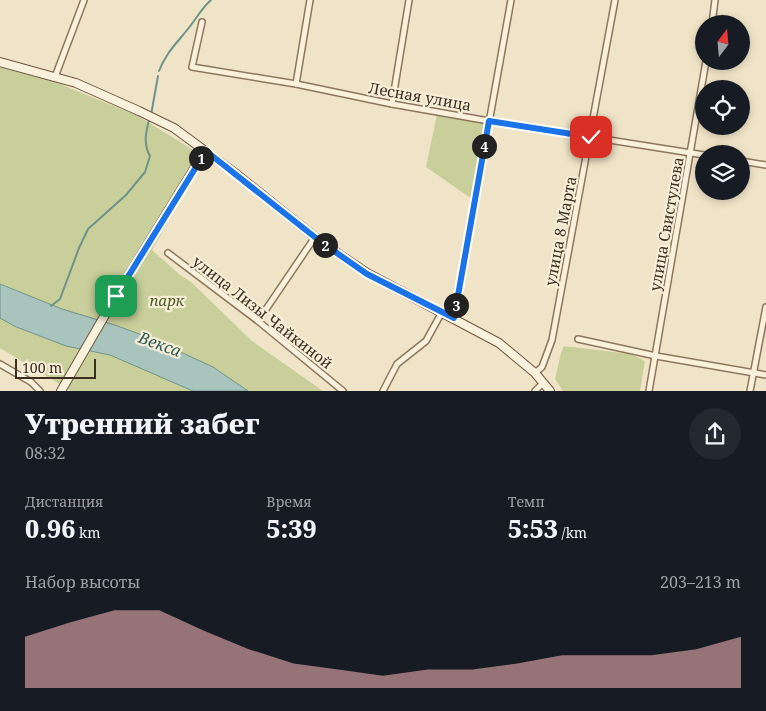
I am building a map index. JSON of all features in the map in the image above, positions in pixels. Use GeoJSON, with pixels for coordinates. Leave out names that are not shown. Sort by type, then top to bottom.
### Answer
{"type":"FeatureCollection","features":[{"type":"Feature","properties":{"kind":"main road"},"geometry":{"type":"LineString","coordinates":[[0,62],[76,83],[162,122],[206,151],[315,237],[367,274],[499,343],[535,373],[550,391]]}},
{"type":"Feature","properties":{"kind":"main road"},"geometry":{"type":"LineString","coordinates":[[61,391],[116,296],[206,151]]}},
{"type":"Feature","properties":{"kind":"street"},"geometry":{"type":"LineString","coordinates":[[54,77],[84,0]]}},
{"type":"Feature","properties":{"kind":"street"},"geometry":{"type":"LineString","coordinates":[[296,84],[310,0]]}},
{"type":"Feature","properties":{"kind":"street"},"geometry":{"type":"LineString","coordinates":[[392,104],[409,0]]}},
{"type":"Feature","properties":{"kind":"street"},"geometry":{"type":"LineString","coordinates":[[454,318],[511,0]]}},
{"type":"Feature","properties":{"kind":"street","name":"улица 8 Марта"},"geometry":{"type":"LineString","coordinates":[[535,373],[542,367],[552,340],[615,0]]}},
{"type":"Feature","properties":{"kind":"street"},"geometry":{"type":"LineString","coordinates":[[713,15],[715,0]]}},
{"type":"Feature","properties":{"kind":"street","name":"Лесная улица"},"geometry":{"type":"LineString","coordinates":[[202,22],[192,67],[296,84],[392,104],[489,121],[695,154]]}},
{"type":"Feature","properties":{"kind":"street","name":"улица Свистулева"},"geometry":{"type":"LineString","coordinates":[[649,391],[705,70]]}},
{"type":"Feature","properties":{"kind":"street"},"geometry":{"type":"LineString","coordinates":[[750,162],[766,165]]}},
{"type":"Feature","properties":{"kind":"street"},"geometry":{"type":"LineString","coordinates":[[258,321],[315,237]]}},
{"type":"Feature","properties":{"kind":"street","name":"улица Лизы Чайкиной"},"geometry":{"type":"LineString","coordinates":[[168,253],[258,321],[343,391]]}},
{"type":"Feature","properties":{"kind":"street"},"geometry":{"type":"LineString","coordinates":[[750,391],[766,307]]}},
{"type":"Feature","properties":{"kind":"street"},"geometry":{"type":"LineString","coordinates":[[383,391],[397,364],[426,341],[442,312]]}},
{"type":"Feature","properties":{"kind":"street"},"geometry":{"type":"LineString","coordinates":[[578,339],[656,356],[766,375]]}},
{"type":"Feature","properties":{"kind":"street"},"geometry":{"type":"LineString","coordinates":[[0,364],[30,382],[40,391]]}},
{"type":"Feature","properties":{"kind":"street"},"geometry":{"type":"LineString","coordinates":[[535,391],[543,383]]}},
{"type":"Feature","properties":{"kind":"green space","name":"парк"},"geometry":{"type":"Polygon","coordinates":[[[0,67],[55,82],[136,115],[205,157],[152,250],[191,282],[252,341],[323,391],[248,391],[213,367],[150,338],[62,309],[0,284],[0,67]]]}},
{"type":"Feature","properties":{"kind":"green space"},"geometry":{"type":"Polygon","coordinates":[[[437,114],[484,122],[472,199],[426,167],[437,114]]]}},
{"type":"Feature","properties":{"kind":"green space"},"geometry":{"type":"Polygon","coordinates":[[[0,318],[14,326],[66,346],[110,355],[193,391],[71,391],[0,348],[0,318]]]}},
{"type":"Feature","properties":{"kind":"green space"},"geometry":{"type":"Polygon","coordinates":[[[564,346],[630,354],[645,361],[640,391],[563,391],[555,379],[564,346]]]}},
{"type":"Feature","properties":{"kind":"water","name":"Векса"},"geometry":{"type":"Polygon","coordinates":[[[0,284],[62,309],[150,338],[213,367],[248,391],[193,391],[110,355],[66,346],[14,326],[0,318],[0,284]]]}},
{"type":"Feature","properties":{"kind":"waterway"},"geometry":{"type":"LineString","coordinates":[[159,71],[169,52],[211,0]]}},
{"type":"Feature","properties":{"kind":"waterway"},"geometry":{"type":"LineString","coordinates":[[151,115],[158,76]]}},
{"type":"Feature","properties":{"kind":"waterway"},"geometry":{"type":"LineString","coordinates":[[51,306],[60,299],[88,229],[126,195],[145,172],[150,156],[146,142],[149,120]]}},
{"type":"Feature","properties":{"kind":"route"},"geometry":{"type":"LineString","coordinates":[[116,296],[206,151],[321,242],[367,274],[454,318],[489,121],[591,137]]}}]}
